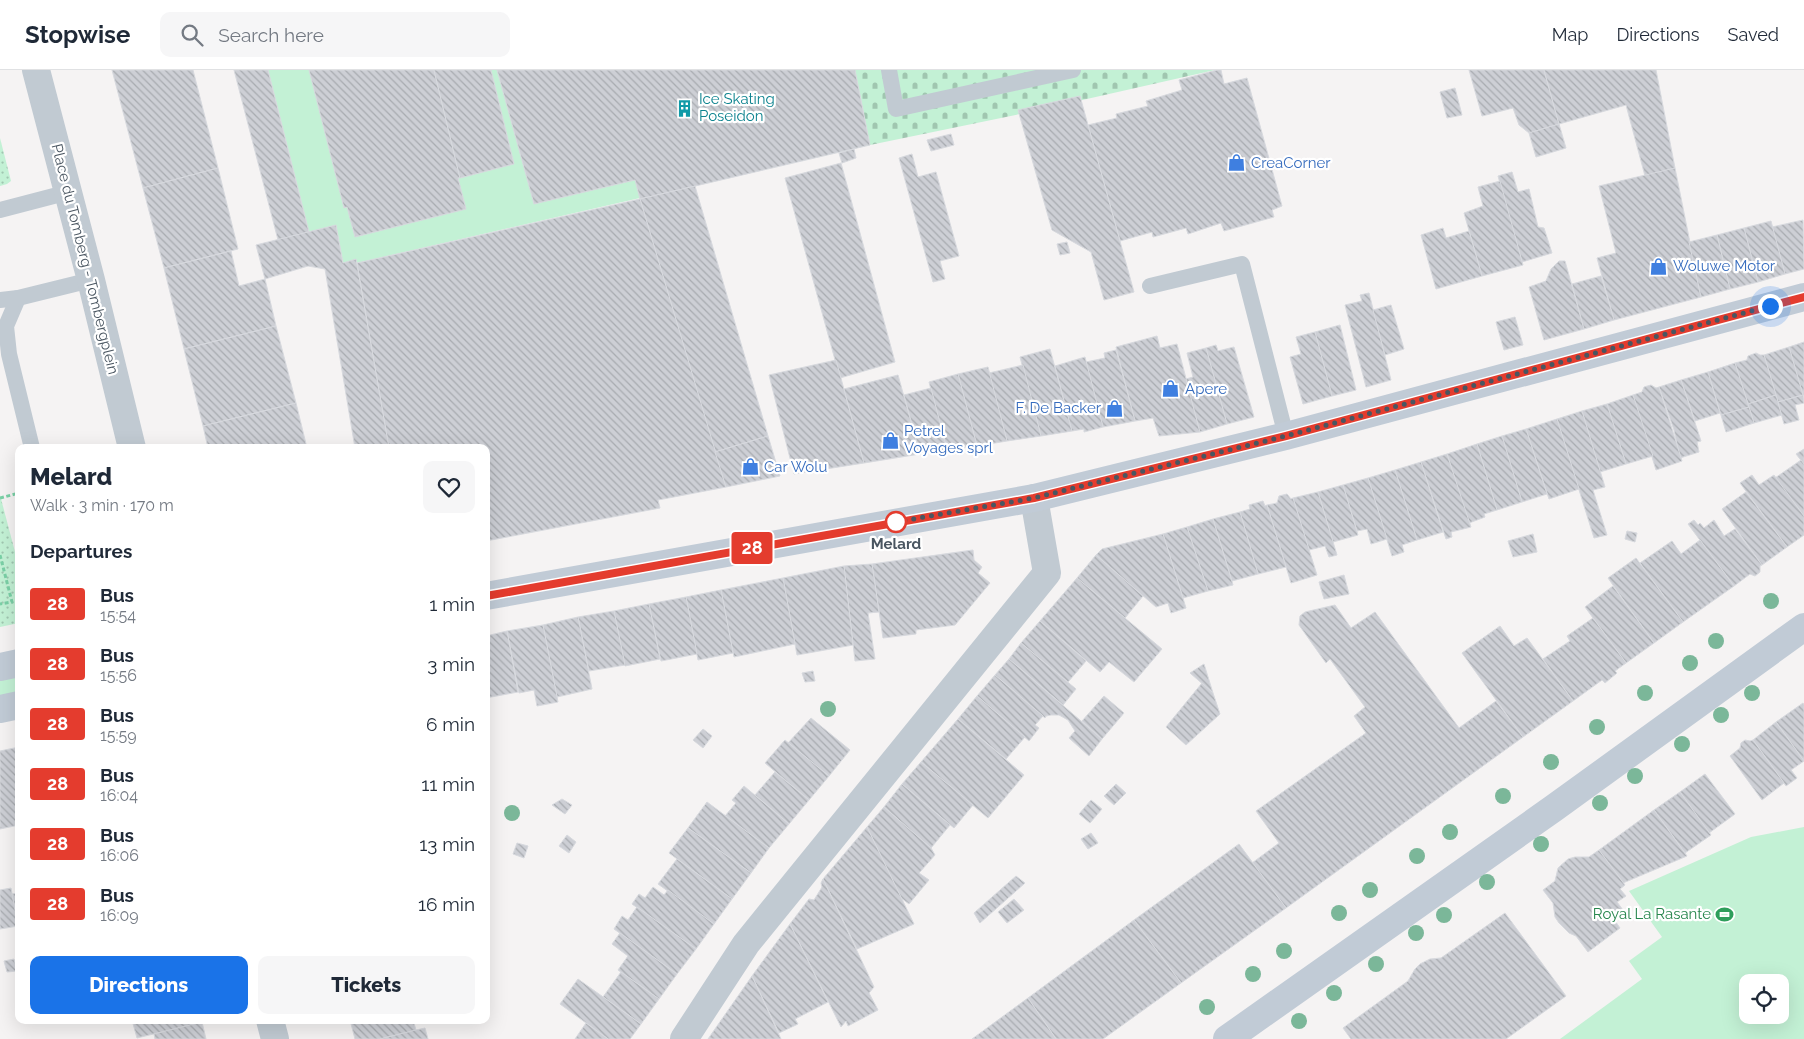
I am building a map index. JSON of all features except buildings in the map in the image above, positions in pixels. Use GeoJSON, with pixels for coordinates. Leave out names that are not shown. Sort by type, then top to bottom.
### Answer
{"type":"FeatureCollection","features":[{"type":"Feature","properties":{"kind":"street","name":"Place du Tomberg - Tombergplein"},"geometry":{"type":"LineString","coordinates":[[36,70],[69,192],[131,444]]}},
{"type":"Feature","properties":{"kind":"street"},"geometry":{"type":"LineString","coordinates":[[490,595],[1034,498],[1286,436],[1804,297]]}},
{"type":"Feature","properties":{"kind":"street"},"geometry":{"type":"LineString","coordinates":[[684,1039],[746,944],[1047,573],[1034,498]]}},
{"type":"Feature","properties":{"kind":"street"},"geometry":{"type":"LineString","coordinates":[[1228,1039],[1554,808],[1804,627]]}},
{"type":"Feature","properties":{"kind":"street"},"geometry":{"type":"LineString","coordinates":[[0,667],[15,664]]}},
{"type":"Feature","properties":{"kind":"street"},"geometry":{"type":"LineString","coordinates":[[0,709],[15,706]]}},
{"type":"Feature","properties":{"kind":"street"},"geometry":{"type":"LineString","coordinates":[[271,1024],[275,1039]]}},
{"type":"Feature","properties":{"kind":"lane"},"geometry":{"type":"LineString","coordinates":[[889,70],[896,109],[1073,70]]}},
{"type":"Feature","properties":{"kind":"lane"},"geometry":{"type":"LineString","coordinates":[[0,210],[69,192]]}},
{"type":"Feature","properties":{"kind":"lane"},"geometry":{"type":"LineString","coordinates":[[1150,286],[1242,264],[1286,436]]}},
{"type":"Feature","properties":{"kind":"lane"},"geometry":{"type":"LineString","coordinates":[[0,300],[18,298],[91,280]]}},
{"type":"Feature","properties":{"kind":"lane"},"geometry":{"type":"LineString","coordinates":[[18,298],[6,326],[8,354],[31,444]]}},
{"type":"Feature","properties":{"kind":"path"},"geometry":{"type":"LineString","coordinates":[[0,498],[15,494]]}},
{"type":"Feature","properties":{"kind":"path"},"geometry":{"type":"LineString","coordinates":[[0,555],[12,602],[0,604]]}},
{"type":"Feature","properties":{"kind":"path"},"geometry":{"type":"LineString","coordinates":[[0,576],[6,578]]}},
{"type":"Feature","properties":{"kind":"green space"},"geometry":{"type":"Polygon","coordinates":[[[268,70],[855,70],[870,145],[357,263],[356,260],[343,263],[336,225],[309,232],[268,70]]]}},
{"type":"Feature","properties":{"kind":"green space"},"geometry":{"type":"Polygon","coordinates":[[[855,70],[1215,70],[1025,113],[870,145],[855,70]]]}},
{"type":"Feature","properties":{"kind":"green space"},"geometry":{"type":"Polygon","coordinates":[[[0,138],[11,181],[0,186],[0,138]]]}},
{"type":"Feature","properties":{"kind":"green space"},"geometry":{"type":"Polygon","coordinates":[[[0,495],[15,552],[15,624],[0,627],[0,495]]]}},
{"type":"Feature","properties":{"kind":"green space"},"geometry":{"type":"Polygon","coordinates":[[[15,678],[15,693],[0,696],[0,680],[15,678]]]}},
{"type":"Feature","properties":{"kind":"green space","name":"Royal La Rasante"},"geometry":{"type":"Polygon","coordinates":[[[1804,827],[1804,1039],[1560,1039],[1642,979],[1629,961],[1662,937],[1629,891],[1751,837],[1804,827]]]}},
{"type":"Feature","properties":{"kind":"bus line","name":"28"},"geometry":{"type":"LineString","coordinates":[[490,595],[1034,498],[1286,436],[1804,297]]}},
{"type":"Feature","properties":{"kind":"place","name":"Ice Skating Poseidon"},"geometry":{"type":"Point","coordinates":[685,108]}},
{"type":"Feature","properties":{"kind":"place","name":"CreaCorner"},"geometry":{"type":"Point","coordinates":[1237,163]}},
{"type":"Feature","properties":{"kind":"place","name":"Woluwe Motor"},"geometry":{"type":"Point","coordinates":[1659,266]}},
{"type":"Feature","properties":{"kind":"place","name":"Apere"},"geometry":{"type":"Point","coordinates":[1171,389]}},
{"type":"Feature","properties":{"kind":"place","name":"F. De Backer"},"geometry":{"type":"Point","coordinates":[1115,408]}},
{"type":"Feature","properties":{"kind":"place","name":"Petrel Voyages sprl"},"geometry":{"type":"Point","coordinates":[890,440]}},
{"type":"Feature","properties":{"kind":"place","name":"Car Wolu"},"geometry":{"type":"Point","coordinates":[750,467]}},
{"type":"Feature","properties":{"kind":"place","name":"Melard"},"geometry":{"type":"Point","coordinates":[896,522]}},
{"type":"Feature","properties":{"kind":"place","name":"Royal La Rasante"},"geometry":{"type":"Point","coordinates":[1725,914]}},
{"type":"Feature","properties":{"kind":"route"},"geometry":{"type":"LineString","coordinates":[[896,522],[1034,498],[1286,436],[1770,306]]}}]}
